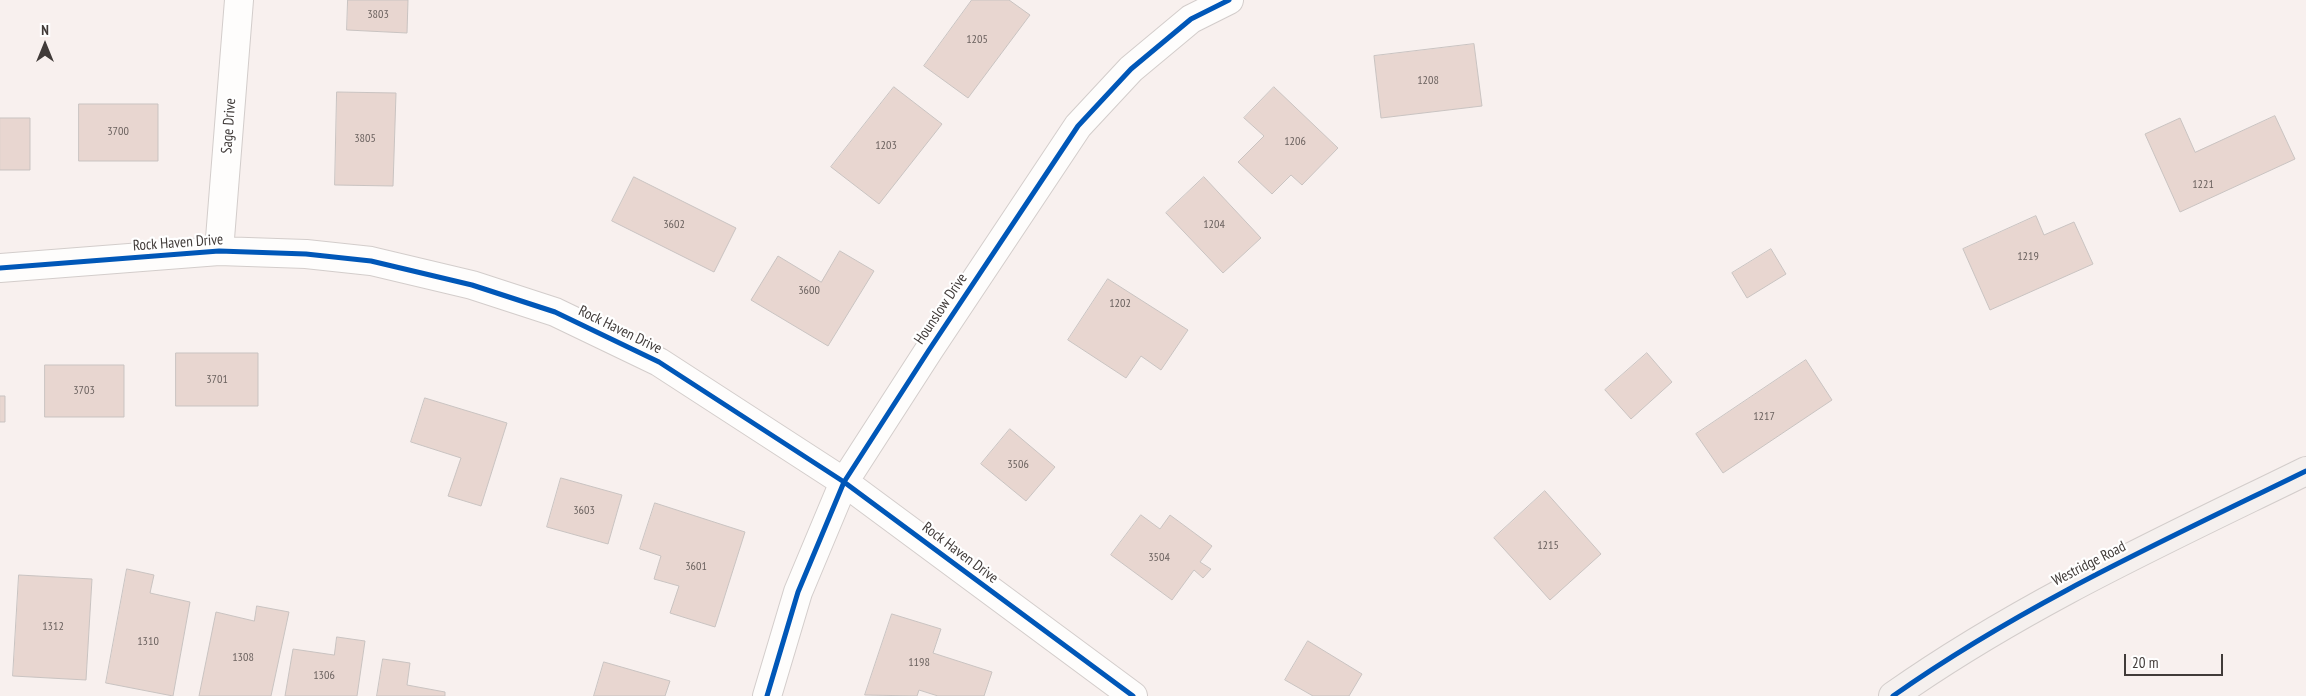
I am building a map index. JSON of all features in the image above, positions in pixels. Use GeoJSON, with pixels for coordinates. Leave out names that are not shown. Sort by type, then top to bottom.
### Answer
{"type":"FeatureCollection","features":[{"type":"Feature","properties":{"kind":"main road","name":"Westridge Road"},"geometry":{"type":"LineString","coordinates":[[1893,696],[1972,642],[2058,594],[2306,472]]}},
{"type":"Feature","properties":{"kind":"street","name":"Sage Drive"},"geometry":{"type":"LineString","coordinates":[[219,251],[239,0]]}},
{"type":"Feature","properties":{"kind":"street","name":"Hounslow Drive"},"geometry":{"type":"LineString","coordinates":[[767,696],[798,592],[844,482],[929,350],[1078,126],[1131,69],[1183,25],[1229,0]]}},
{"type":"Feature","properties":{"kind":"street","name":"Rock Haven Drive"},"geometry":{"type":"LineString","coordinates":[[0,268],[219,251],[306,254],[371,261],[472,285],[555,312],[659,362],[844,482],[1133,696]]}},
{"type":"Feature","properties":{"kind":"building"},"geometry":{"type":"Polygon","coordinates":[[[348,0],[408,0],[407,33],[347,30],[348,0]]]}},
{"type":"Feature","properties":{"kind":"building"},"geometry":{"type":"Polygon","coordinates":[[[972,0],[1009,0],[1030,15],[968,98],[924,66],[972,0]]]}},
{"type":"Feature","properties":{"kind":"building"},"geometry":{"type":"Polygon","coordinates":[[[1474,44],[1482,106],[1381,118],[1374,56],[1474,44]]]}},
{"type":"Feature","properties":{"kind":"building"},"geometry":{"type":"Polygon","coordinates":[[[894,87],[942,124],[879,204],[831,167],[894,87]]]}},
{"type":"Feature","properties":{"kind":"building"},"geometry":{"type":"Polygon","coordinates":[[[1274,87],[1338,148],[1302,185],[1291,175],[1272,194],[1238,162],[1264,136],[1244,118],[1274,87]]]}},
{"type":"Feature","properties":{"kind":"building"},"geometry":{"type":"Polygon","coordinates":[[[337,92],[396,93],[393,186],[335,185],[337,92]]]}},
{"type":"Feature","properties":{"kind":"building"},"geometry":{"type":"Polygon","coordinates":[[[79,104],[158,104],[158,161],[79,161],[79,104]]]}},
{"type":"Feature","properties":{"kind":"building"},"geometry":{"type":"Polygon","coordinates":[[[2275,116],[2295,159],[2180,212],[2145,134],[2180,118],[2195,152],[2275,116]]]}},
{"type":"Feature","properties":{"kind":"building"},"geometry":{"type":"Polygon","coordinates":[[[0,118],[30,118],[30,170],[0,170],[0,118]]]}},
{"type":"Feature","properties":{"kind":"building"},"geometry":{"type":"Polygon","coordinates":[[[634,177],[736,228],[714,272],[612,221],[634,177]]]}},
{"type":"Feature","properties":{"kind":"building"},"geometry":{"type":"Polygon","coordinates":[[[1204,177],[1261,238],[1223,273],[1166,213],[1204,177]]]}},
{"type":"Feature","properties":{"kind":"building"},"geometry":{"type":"Polygon","coordinates":[[[2036,216],[2044,235],[2074,222],[2093,264],[1990,310],[1963,249],[2036,216]]]}},
{"type":"Feature","properties":{"kind":"building"},"geometry":{"type":"Polygon","coordinates":[[[1771,249],[1786,274],[1747,298],[1732,273],[1771,249]]]}},
{"type":"Feature","properties":{"kind":"building"},"geometry":{"type":"Polygon","coordinates":[[[840,251],[874,271],[828,346],[751,300],[778,256],[821,282],[840,251]]]}},
{"type":"Feature","properties":{"kind":"building"},"geometry":{"type":"Polygon","coordinates":[[[1108,279],[1188,330],[1161,370],[1141,356],[1126,378],[1068,340],[1108,279]]]}},
{"type":"Feature","properties":{"kind":"building"},"geometry":{"type":"Polygon","coordinates":[[[176,353],[258,353],[258,406],[176,406],[176,353]]]}},
{"type":"Feature","properties":{"kind":"building"},"geometry":{"type":"Polygon","coordinates":[[[1647,353],[1672,382],[1631,419],[1605,390],[1647,353]]]}},
{"type":"Feature","properties":{"kind":"building"},"geometry":{"type":"Polygon","coordinates":[[[1806,360],[1832,400],[1723,473],[1696,434],[1806,360]]]}},
{"type":"Feature","properties":{"kind":"building"},"geometry":{"type":"Polygon","coordinates":[[[45,365],[124,365],[124,417],[45,417],[45,365]]]}},
{"type":"Feature","properties":{"kind":"building"},"geometry":{"type":"Polygon","coordinates":[[[0,396],[5,396],[5,422],[0,422],[0,396]]]}},
{"type":"Feature","properties":{"kind":"building"},"geometry":{"type":"Polygon","coordinates":[[[425,398],[507,423],[481,506],[448,496],[461,458],[411,442],[425,398]]]}},
{"type":"Feature","properties":{"kind":"building"},"geometry":{"type":"Polygon","coordinates":[[[1010,429],[1055,467],[1026,501],[981,464],[1010,429]]]}},
{"type":"Feature","properties":{"kind":"building"},"geometry":{"type":"Polygon","coordinates":[[[561,478],[622,495],[608,544],[547,527],[561,478]]]}},
{"type":"Feature","properties":{"kind":"building"},"geometry":{"type":"Polygon","coordinates":[[[1545,491],[1601,554],[1550,600],[1494,538],[1545,491]]]}},
{"type":"Feature","properties":{"kind":"building"},"geometry":{"type":"Polygon","coordinates":[[[655,503],[745,532],[715,627],[670,613],[679,586],[654,579],[661,556],[640,549],[655,503]]]}},
{"type":"Feature","properties":{"kind":"building"},"geometry":{"type":"Polygon","coordinates":[[[1141,515],[1160,529],[1170,515],[1212,546],[1200,562],[1211,569],[1203,578],[1194,570],[1172,600],[1111,555],[1141,515]]]}},
{"type":"Feature","properties":{"kind":"building"},"geometry":{"type":"Polygon","coordinates":[[[127,569],[154,575],[150,593],[190,602],[173,696],[106,683],[127,569]]]}},
{"type":"Feature","properties":{"kind":"building"},"geometry":{"type":"Polygon","coordinates":[[[19,575],[92,579],[86,680],[13,676],[19,575]]]}},
{"type":"Feature","properties":{"kind":"building"},"geometry":{"type":"Polygon","coordinates":[[[257,606],[289,612],[271,696],[199,696],[216,612],[254,621],[257,606]]]}},
{"type":"Feature","properties":{"kind":"building"},"geometry":{"type":"Polygon","coordinates":[[[892,614],[941,629],[933,653],[992,672],[984,696],[938,696],[919,690],[917,696],[865,695],[892,614]]]}},
{"type":"Feature","properties":{"kind":"building"},"geometry":{"type":"Polygon","coordinates":[[[337,637],[365,641],[357,696],[285,696],[293,649],[334,655],[337,637]]]}},
{"type":"Feature","properties":{"kind":"building"},"geometry":{"type":"Polygon","coordinates":[[[1308,641],[1362,674],[1349,696],[1313,696],[1285,680],[1308,641]]]}},
{"type":"Feature","properties":{"kind":"building"},"geometry":{"type":"Polygon","coordinates":[[[383,659],[410,663],[407,685],[445,692],[445,696],[377,696],[383,659]]]}},
{"type":"Feature","properties":{"kind":"building"},"geometry":{"type":"Polygon","coordinates":[[[604,662],[670,681],[665,696],[594,696],[604,662]]]}},
{"type":"Feature","properties":{"kind":"cycle path"},"geometry":{"type":"LineString","coordinates":[[767,696],[798,592],[844,482],[929,350],[1078,126],[1131,69],[1191,19],[1229,0]]}},
{"type":"Feature","properties":{"kind":"cycle path"},"geometry":{"type":"LineString","coordinates":[[0,268],[219,251],[306,254],[371,261],[472,285],[555,312],[659,362],[844,482],[1133,696]]}},
{"type":"Feature","properties":{"kind":"cycle path"},"geometry":{"type":"LineString","coordinates":[[1893,696],[1942,663],[2043,603],[2095,575],[2306,471]]}}]}
